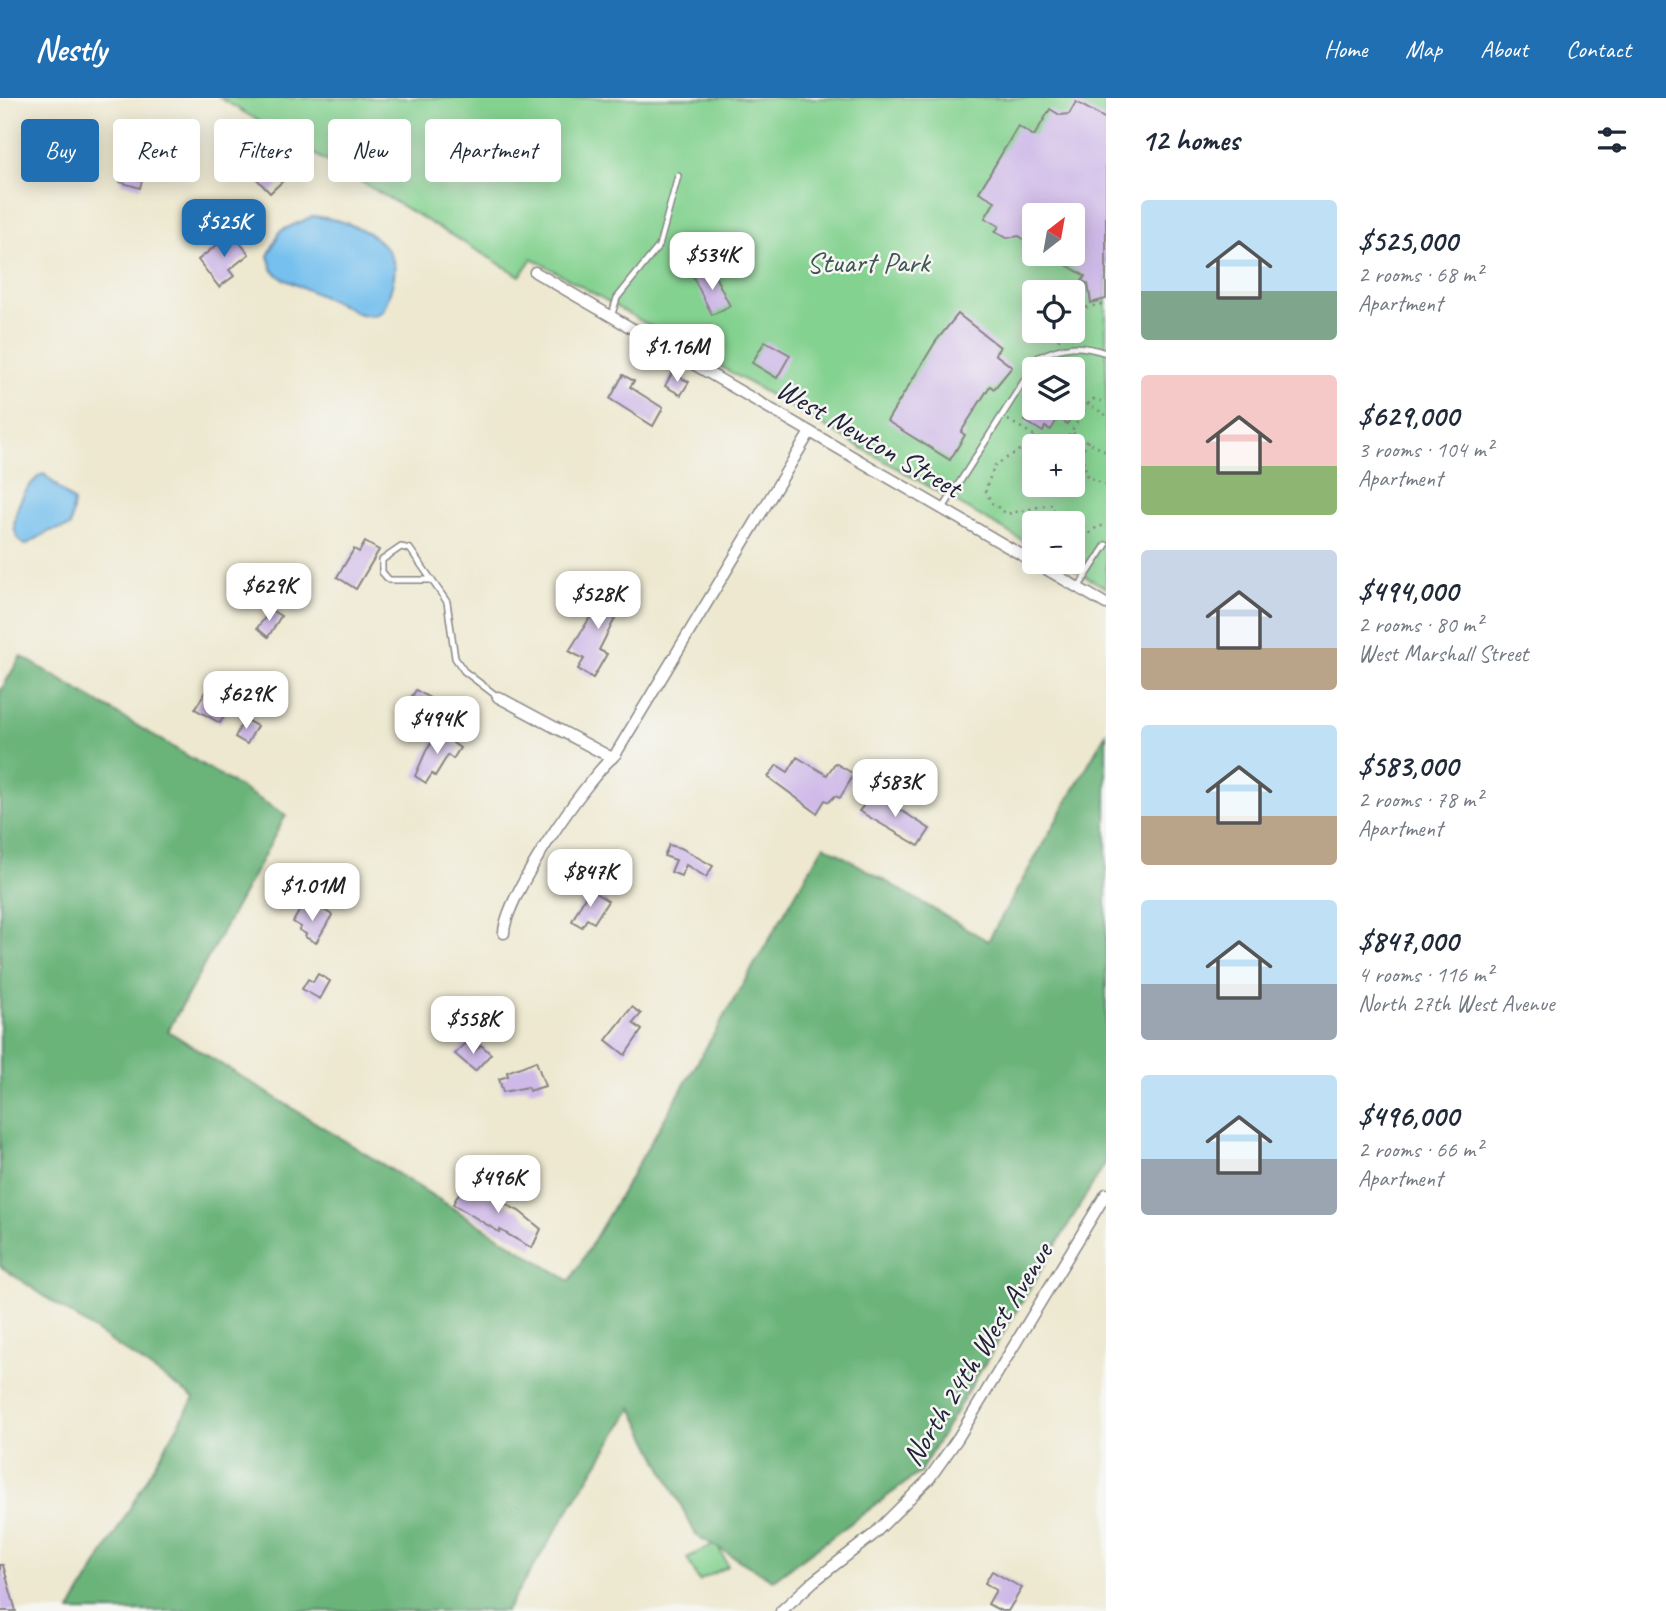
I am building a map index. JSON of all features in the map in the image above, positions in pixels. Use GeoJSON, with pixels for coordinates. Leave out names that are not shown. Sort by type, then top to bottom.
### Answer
{"type":"FeatureCollection","features":[{"type":"Feature","properties":{"kind":"street","name":"West Newton Street"},"geometry":{"type":"LineString","coordinates":[[535,272],[1106,604]]}},
{"type":"Feature","properties":{"kind":"street"},"geometry":{"type":"LineString","coordinates":[[504,933],[505,921],[515,899],[554,834],[581,793],[612,758],[674,663],[810,432]]}},
{"type":"Feature","properties":{"kind":"street"},"geometry":{"type":"LineString","coordinates":[[498,696],[612,758]]}},
{"type":"Feature","properties":{"kind":"street","name":"North 24th West Avenue"},"geometry":{"type":"LineString","coordinates":[[781,1611],[889,1521],[929,1479],[958,1438],[1106,1194]]}},
{"type":"Feature","properties":{"kind":"lane"},"geometry":{"type":"LineString","coordinates":[[611,317],[617,298],[659,246],[678,176]]}},
{"type":"Feature","properties":{"kind":"lane"},"geometry":{"type":"LineString","coordinates":[[942,510],[1039,357],[1062,345],[1086,346],[1106,353]]}},
{"type":"Feature","properties":{"kind":"lane"},"geometry":{"type":"LineString","coordinates":[[1077,588],[1096,556],[1106,545]]}},
{"type":"Feature","properties":{"kind":"lane"},"geometry":{"type":"LineString","coordinates":[[431,580],[389,580],[382,572],[382,560],[401,547],[410,549],[447,602],[455,658],[464,671],[498,696]]}},
{"type":"Feature","properties":{"kind":"path"},"geometry":{"type":"LineString","coordinates":[[1085,308],[1106,303]]}},
{"type":"Feature","properties":{"kind":"path"},"geometry":{"type":"LineString","coordinates":[[1106,401],[1093,399],[1072,432],[1106,452]]}},
{"type":"Feature","properties":{"kind":"path"},"geometry":{"type":"LineString","coordinates":[[1088,404],[1106,415]]}},
{"type":"Feature","properties":{"kind":"path"},"geometry":{"type":"LineString","coordinates":[[1001,416],[1032,434]]}},
{"type":"Feature","properties":{"kind":"path"},"geometry":{"type":"LineString","coordinates":[[1088,441],[1082,453],[1087,476],[1106,485]]}},
{"type":"Feature","properties":{"kind":"path"},"geometry":{"type":"LineString","coordinates":[[1022,449],[995,466],[985,490],[992,503],[1007,514],[1052,504],[1054,511]]}},
{"type":"Feature","properties":{"kind":"path"},"geometry":{"type":"LineString","coordinates":[[1085,537],[1097,527],[1106,525]]}},
{"type":"Feature","properties":{"kind":"green space","name":"Stuart Park"},"geometry":{"type":"Polygon","coordinates":[[[220,98],[1106,98],[1106,588],[1081,574],[1085,574],[1085,511],[1022,511],[1022,540],[532,258],[520,276],[362,182],[411,182],[411,119],[328,119],[328,162],[314,154],[314,119],[255,119],[220,98]]]}},
{"type":"Feature","properties":{"kind":"green space"},"geometry":{"type":"Polygon","coordinates":[[[21,656],[286,815],[168,1031],[570,1281],[824,845],[988,941],[1106,733],[1106,1162],[919,1473],[773,1580],[696,1535],[632,1408],[506,1611],[70,1611],[194,1398],[0,1266],[0,692],[21,656]]]}},
{"type":"Feature","properties":{"kind":"green space"},"geometry":{"type":"Polygon","coordinates":[[[716,1543],[728,1566],[699,1581],[687,1558],[716,1543]]]}},
{"type":"Feature","properties":{"kind":"water"},"geometry":{"type":"Polygon","coordinates":[[[313,216],[349,224],[382,243],[394,264],[391,288],[383,311],[371,315],[358,313],[283,279],[273,271],[268,256],[280,231],[313,216]]]}},
{"type":"Feature","properties":{"kind":"water"},"geometry":{"type":"Polygon","coordinates":[[[44,474],[74,502],[70,527],[50,531],[25,545],[18,538],[15,518],[23,496],[37,478],[44,474]]]}},
{"type":"Feature","properties":{"kind":"building"},"geometry":{"type":"Polygon","coordinates":[[[1076,102],[1106,119],[1106,299],[1091,303],[1088,284],[1083,280],[1085,276],[1068,266],[1085,266],[1085,203],[1022,203],[1022,238],[1007,238],[995,232],[999,226],[985,218],[995,201],[979,192],[1018,126],[1034,136],[1050,109],[1060,115],[1069,114],[1076,102]]]}},
{"type":"Feature","properties":{"kind":"building"},"geometry":{"type":"Polygon","coordinates":[[[120,182],[142,182],[140,188],[120,182]]]}},
{"type":"Feature","properties":{"kind":"building"},"geometry":{"type":"Polygon","coordinates":[[[260,182],[282,182],[270,193],[260,182]]]}},
{"type":"Feature","properties":{"kind":"building"},"geometry":{"type":"Polygon","coordinates":[[[232,233],[249,254],[229,270],[234,276],[219,287],[198,260],[232,233]]]}},
{"type":"Feature","properties":{"kind":"building"},"geometry":{"type":"Polygon","coordinates":[[[711,268],[730,306],[712,315],[693,277],[711,268]]]}},
{"type":"Feature","properties":{"kind":"building"},"geometry":{"type":"Polygon","coordinates":[[[958,314],[1000,347],[995,354],[1012,367],[994,389],[990,386],[961,432],[965,435],[950,460],[887,421],[936,341],[958,314]]]}},
{"type":"Feature","properties":{"kind":"building"},"geometry":{"type":"Polygon","coordinates":[[[765,341],[790,355],[777,378],[752,363],[765,341]]]}},
{"type":"Feature","properties":{"kind":"building"},"geometry":{"type":"Polygon","coordinates":[[[672,373],[689,382],[681,395],[665,386],[672,373]]]}},
{"type":"Feature","properties":{"kind":"building"},"geometry":{"type":"Polygon","coordinates":[[[623,375],[634,381],[630,387],[663,408],[653,426],[610,399],[623,375]]]}},
{"type":"Feature","properties":{"kind":"building"},"geometry":{"type":"Polygon","coordinates":[[[1057,420],[1051,430],[1045,427],[1043,432],[1025,421],[1057,420]]]}},
{"type":"Feature","properties":{"kind":"building"},"geometry":{"type":"Polygon","coordinates":[[[365,542],[379,550],[356,589],[337,577],[354,549],[359,552],[365,542]]]}},
{"type":"Feature","properties":{"kind":"building"},"geometry":{"type":"Polygon","coordinates":[[[611,584],[628,593],[599,650],[607,654],[593,678],[578,669],[584,659],[569,651],[611,584]]]}},
{"type":"Feature","properties":{"kind":"building"},"geometry":{"type":"Polygon","coordinates":[[[271,610],[281,616],[268,637],[257,628],[271,610]]]}},
{"type":"Feature","properties":{"kind":"building"},"geometry":{"type":"Polygon","coordinates":[[[209,685],[234,699],[220,723],[195,709],[209,685]]]}},
{"type":"Feature","properties":{"kind":"building"},"geometry":{"type":"Polygon","coordinates":[[[416,690],[435,701],[427,714],[408,703],[416,690]]]}},
{"type":"Feature","properties":{"kind":"building"},"geometry":{"type":"Polygon","coordinates":[[[244,719],[257,726],[247,744],[235,737],[244,719]]]}},
{"type":"Feature","properties":{"kind":"building"},"geometry":{"type":"Polygon","coordinates":[[[440,730],[455,739],[453,743],[460,748],[453,759],[448,755],[435,776],[432,774],[426,783],[415,776],[426,751],[440,730]]]}},
{"type":"Feature","properties":{"kind":"building"},"geometry":{"type":"Polygon","coordinates":[[[797,757],[827,775],[835,763],[854,774],[840,798],[835,796],[829,802],[825,800],[817,813],[768,777],[777,765],[788,772],[797,757]]]}},
{"type":"Feature","properties":{"kind":"building"},"geometry":{"type":"Polygon","coordinates":[[[874,793],[930,829],[919,846],[859,811],[874,793]]]}},
{"type":"Feature","properties":{"kind":"building"},"geometry":{"type":"Polygon","coordinates":[[[669,845],[681,848],[713,866],[706,877],[686,865],[681,876],[671,872],[676,860],[664,856],[669,845]]]}},
{"type":"Feature","properties":{"kind":"building"},"geometry":{"type":"Polygon","coordinates":[[[589,889],[608,901],[594,923],[587,919],[582,927],[572,921],[589,889]]]}},
{"type":"Feature","properties":{"kind":"building"},"geometry":{"type":"Polygon","coordinates":[[[302,906],[318,913],[321,908],[332,915],[316,943],[305,937],[306,934],[299,930],[301,927],[293,922],[302,906]]]}},
{"type":"Feature","properties":{"kind":"building"},"geometry":{"type":"Polygon","coordinates":[[[318,974],[330,981],[320,999],[302,989],[308,979],[313,982],[318,974]]]}},
{"type":"Feature","properties":{"kind":"building"},"geometry":{"type":"Polygon","coordinates":[[[632,1007],[641,1014],[633,1023],[642,1030],[625,1055],[606,1040],[632,1007]]]}},
{"type":"Feature","properties":{"kind":"building"},"geometry":{"type":"Polygon","coordinates":[[[466,1042],[475,1051],[481,1045],[491,1054],[475,1071],[455,1054],[466,1042]]]}},
{"type":"Feature","properties":{"kind":"building"},"geometry":{"type":"Polygon","coordinates":[[[536,1061],[545,1086],[529,1091],[528,1087],[503,1092],[499,1079],[508,1076],[507,1072],[536,1061]]]}},
{"type":"Feature","properties":{"kind":"building"},"geometry":{"type":"Polygon","coordinates":[[[464,1184],[519,1211],[541,1229],[532,1248],[453,1204],[464,1184]]]}},
{"type":"Feature","properties":{"kind":"building"},"geometry":{"type":"Polygon","coordinates":[[[0,1565],[3,1565],[16,1611],[0,1611],[0,1565]]]}},
{"type":"Feature","properties":{"kind":"building"},"geometry":{"type":"Polygon","coordinates":[[[992,1571],[1022,1588],[1008,1611],[1001,1611],[988,1604],[996,1590],[985,1583],[992,1571]]]}}]}
